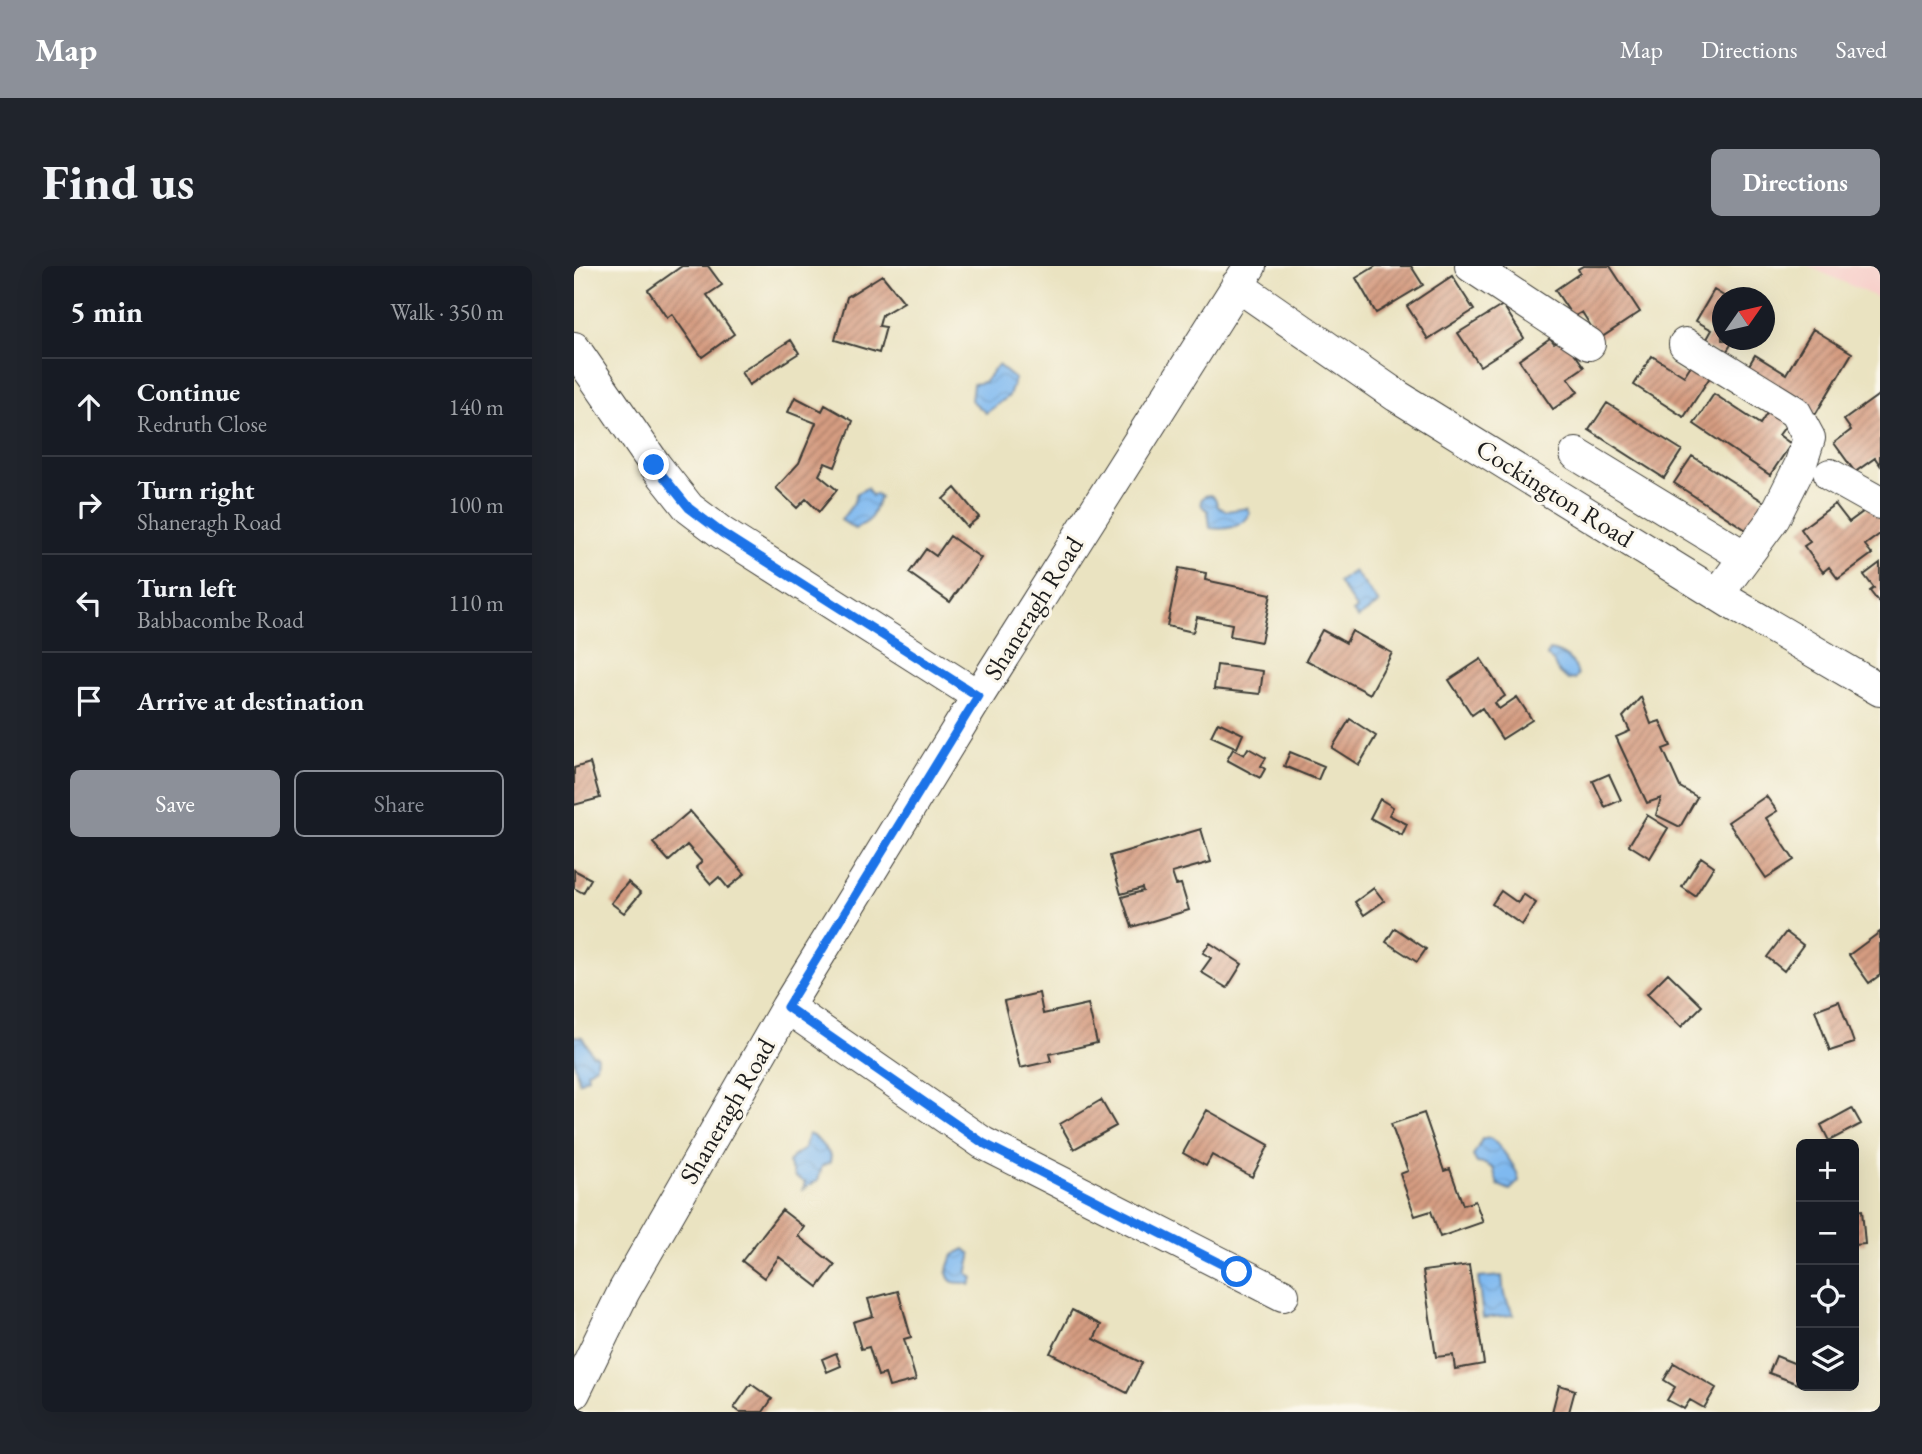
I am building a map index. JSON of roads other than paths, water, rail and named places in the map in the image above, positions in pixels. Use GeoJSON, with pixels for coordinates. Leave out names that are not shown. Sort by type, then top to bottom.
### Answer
{"type":"FeatureCollection","features":[{"type":"Feature","properties":{"kind":"street"},"geometry":{"type":"LineString","coordinates":[[1471,266],[1589,344]]}},
{"type":"Feature","properties":{"kind":"street","name":"Cockington Road"},"geometry":{"type":"LineString","coordinates":[[1244,275],[1397,396],[1880,691]]}},
{"type":"Feature","properties":{"kind":"street","name":"Shaneragh Road"},"geometry":{"type":"LineString","coordinates":[[574,1393],[624,1291],[787,1007],[978,696],[1244,275]]}},
{"type":"Feature","properties":{"kind":"street"},"geometry":{"type":"LineString","coordinates":[[1685,344],[1795,412],[1809,438],[1800,466],[1773,518],[1718,594]]}},
{"type":"Feature","properties":{"kind":"street"},"geometry":{"type":"LineString","coordinates":[[574,348],[654,465],[689,508],[722,533],[978,696]]}},
{"type":"Feature","properties":{"kind":"street"},"geometry":{"type":"LineString","coordinates":[[1576,454],[1745,557]]}},
{"type":"Feature","properties":{"kind":"street"},"geometry":{"type":"LineString","coordinates":[[1830,475],[1880,503]]}},
{"type":"Feature","properties":{"kind":"street"},"geometry":{"type":"LineString","coordinates":[[787,1007],[983,1143],[1283,1295]]}},
{"type":"Feature","properties":{"kind":"water"},"geometry":{"type":"Polygon","coordinates":[[[998,365],[1015,379],[1009,396],[986,413],[971,400],[973,384],[984,382],[998,365]]]}},
{"type":"Feature","properties":{"kind":"water"},"geometry":{"type":"Polygon","coordinates":[[[867,488],[872,496],[874,494],[880,497],[870,520],[855,529],[841,520],[853,504],[857,493],[867,488]]]}},
{"type":"Feature","properties":{"kind":"water"},"geometry":{"type":"Polygon","coordinates":[[[1211,495],[1218,507],[1227,511],[1247,508],[1250,513],[1239,525],[1222,529],[1210,528],[1208,511],[1202,506],[1201,500],[1211,495]]]}},
{"type":"Feature","properties":{"kind":"water"},"geometry":{"type":"Polygon","coordinates":[[[1354,571],[1379,603],[1358,618],[1353,612],[1357,609],[1338,582],[1354,571]]]}},
{"type":"Feature","properties":{"kind":"water"},"geometry":{"type":"Polygon","coordinates":[[[1549,650],[1571,661],[1578,675],[1575,679],[1568,680],[1557,670],[1547,656],[1549,650]]]}},
{"type":"Feature","properties":{"kind":"water"},"geometry":{"type":"Polygon","coordinates":[[[574,1036],[582,1037],[592,1054],[597,1055],[596,1066],[587,1072],[588,1077],[579,1082],[574,1061],[574,1036]]]}},
{"type":"Feature","properties":{"kind":"water"},"geometry":{"type":"Polygon","coordinates":[[[808,1134],[815,1137],[831,1155],[830,1162],[822,1166],[818,1180],[803,1189],[805,1182],[795,1177],[788,1163],[804,1149],[808,1134]]]}},
{"type":"Feature","properties":{"kind":"water"},"geometry":{"type":"Polygon","coordinates":[[[1490,1138],[1516,1170],[1519,1181],[1510,1190],[1498,1185],[1493,1168],[1477,1163],[1473,1156],[1482,1139],[1490,1138]]]}},
{"type":"Feature","properties":{"kind":"water"},"geometry":{"type":"Polygon","coordinates":[[[965,1249],[971,1254],[968,1274],[973,1278],[970,1285],[953,1282],[947,1272],[953,1255],[965,1249]]]}},
{"type":"Feature","properties":{"kind":"water"},"geometry":{"type":"Polygon","coordinates":[[[1502,1276],[1504,1295],[1514,1315],[1483,1318],[1478,1278],[1502,1276]]]}}]}
